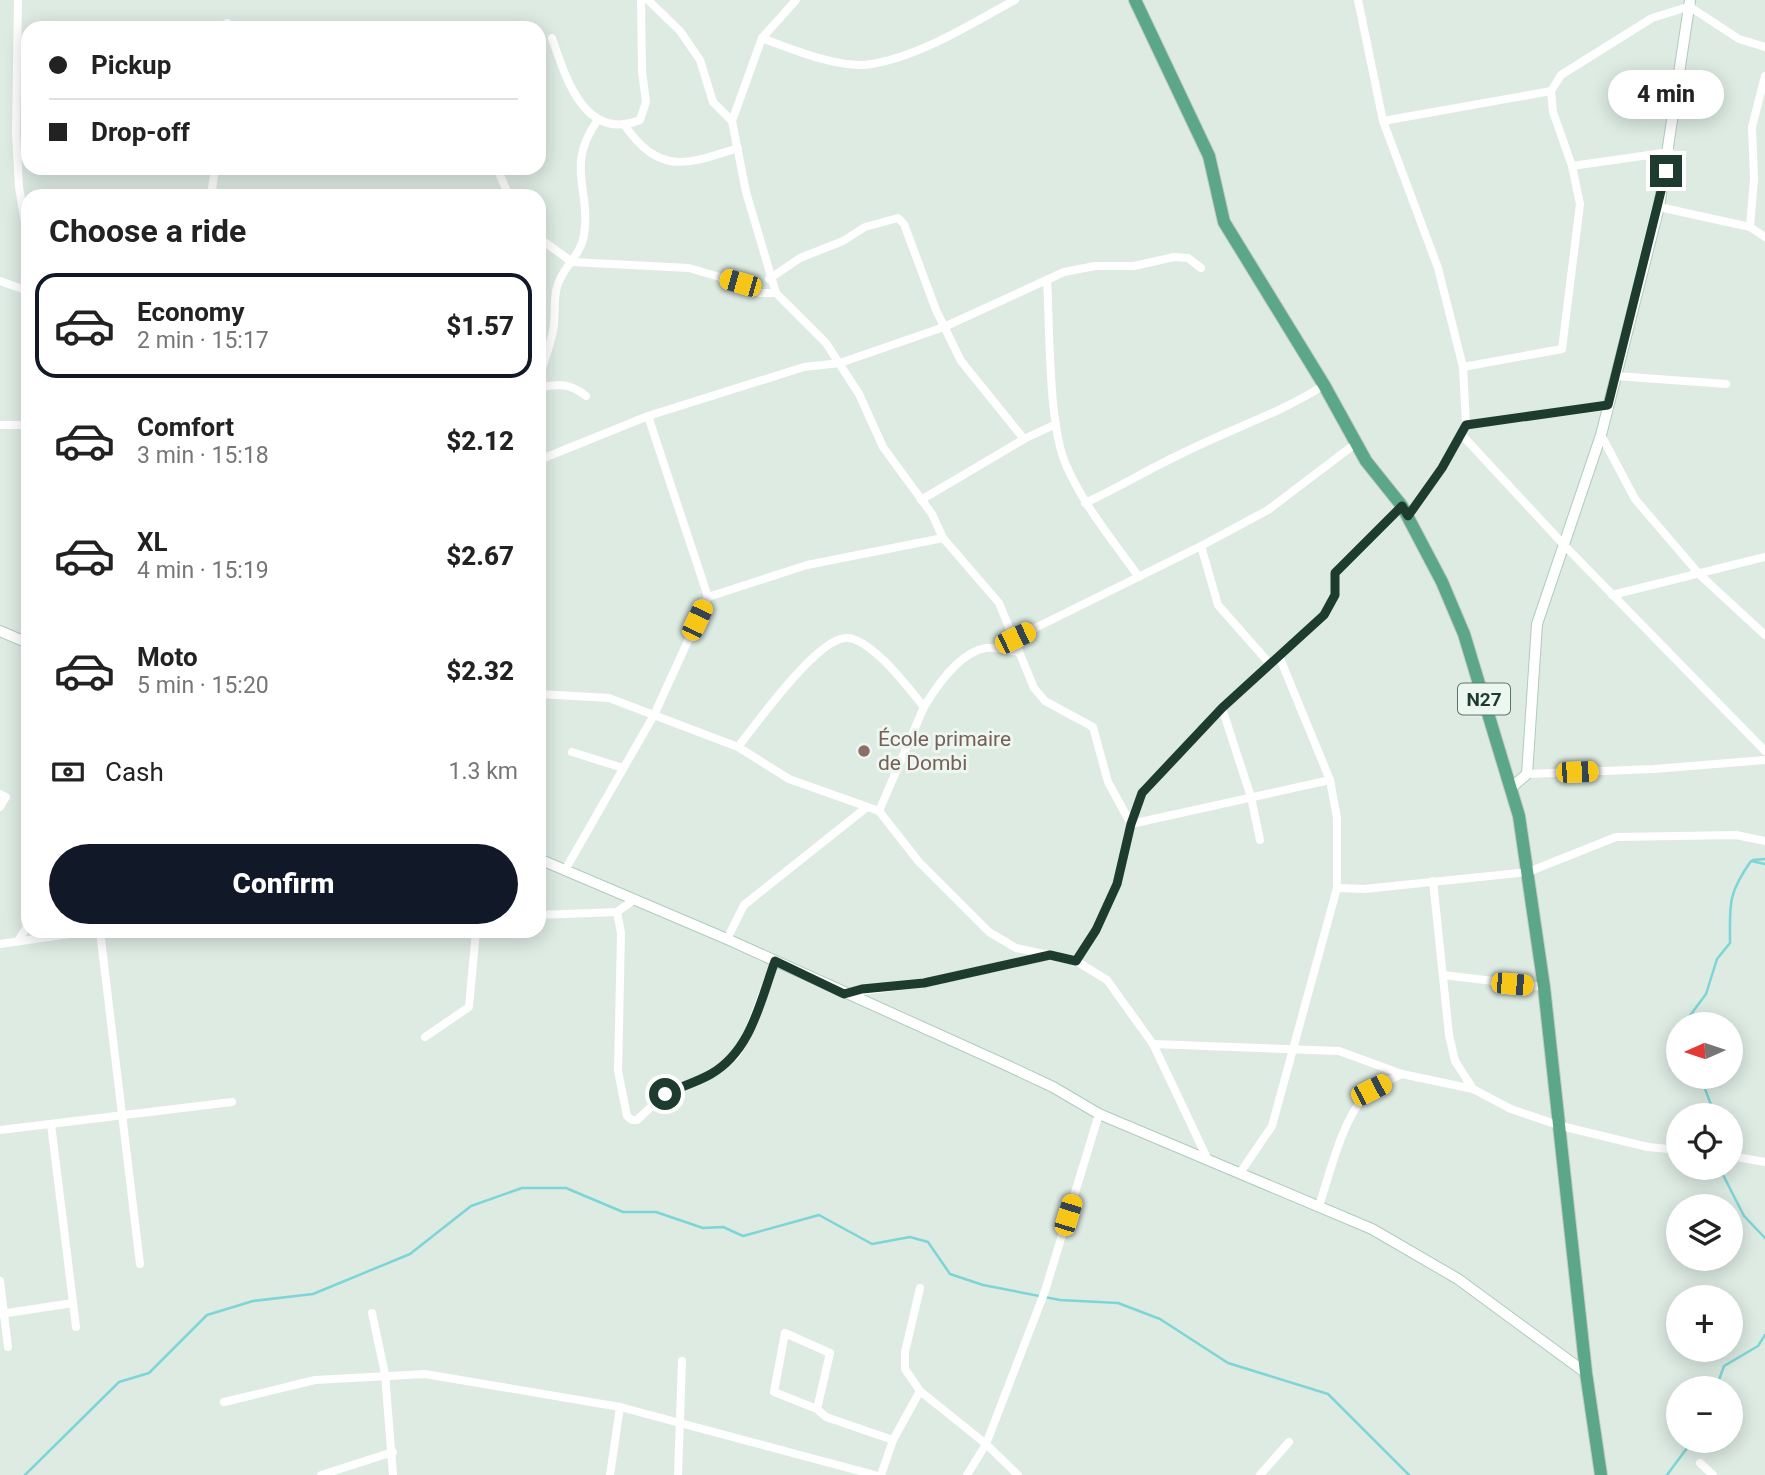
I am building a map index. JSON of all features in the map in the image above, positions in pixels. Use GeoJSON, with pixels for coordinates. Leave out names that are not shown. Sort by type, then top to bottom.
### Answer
{"type":"FeatureCollection","features":[{"type":"Feature","properties":{"kind":"main road","name":"N27"},"geometry":{"type":"LineString","coordinates":[[1135,0],[1209,156],[1224,222],[1325,385],[1355,444],[1405,511],[1442,582],[1464,634],[1512,787],[1528,872],[1561,1126],[1586,1373],[1601,1475]]}},
{"type":"Feature","properties":{"kind":"street"},"geometry":{"type":"LineString","coordinates":[[18,0],[16,132],[21,199]]}},
{"type":"Feature","properties":{"kind":"street"},"geometry":{"type":"LineString","coordinates":[[552,38],[571,85],[587,112],[597,121],[625,126],[640,120],[646,110],[641,0]]}},
{"type":"Feature","properties":{"kind":"street"},"geometry":{"type":"LineString","coordinates":[[648,0],[680,31],[700,60],[713,102],[732,121]]}},
{"type":"Feature","properties":{"kind":"street"},"geometry":{"type":"LineString","coordinates":[[796,0],[762,38],[732,121],[769,279],[776,293],[826,343],[859,394],[883,447],[921,500],[943,538],[999,603],[1034,688],[1045,701],[1093,727],[1099,741],[1108,782],[1131,824]]}},
{"type":"Feature","properties":{"kind":"street"},"geometry":{"type":"LineString","coordinates":[[762,38],[819,58],[870,65],[930,45],[1015,0]]}},
{"type":"Feature","properties":{"kind":"street"},"geometry":{"type":"LineString","coordinates":[[1076,961],[1096,930],[1117,884],[1131,824],[1142,793],[1222,708],[1324,615],[1335,595],[1335,573],[1405,511],[1462,435],[1466,425],[1463,367],[1438,268],[1383,121],[1358,0]]}},
{"type":"Feature","properties":{"kind":"street"},"geometry":{"type":"LineString","coordinates":[[1463,367],[1562,349],[1580,204],[1572,166],[1553,112],[1551,91],[1560,75],[1652,18],[1691,2]]}},
{"type":"Feature","properties":{"kind":"street"},"geometry":{"type":"LineString","coordinates":[[1691,2],[1739,39],[1765,47]]}},
{"type":"Feature","properties":{"kind":"street"},"geometry":{"type":"LineString","coordinates":[[1527,774],[1537,624],[1601,435],[1659,207],[1670,152],[1691,2]]}},
{"type":"Feature","properties":{"kind":"street"},"geometry":{"type":"LineString","coordinates":[[1750,227],[1754,179],[1752,127],[1765,76]]}},
{"type":"Feature","properties":{"kind":"street"},"geometry":{"type":"LineString","coordinates":[[1383,121],[1551,91]]}},
{"type":"Feature","properties":{"kind":"street"},"geometry":{"type":"LineString","coordinates":[[546,354],[553,330],[556,288],[580,251],[584,233],[580,155],[583,141],[597,121]]}},
{"type":"Feature","properties":{"kind":"street"},"geometry":{"type":"LineString","coordinates":[[625,126],[638,144],[669,163],[691,163],[738,148]]}},
{"type":"Feature","properties":{"kind":"street"},"geometry":{"type":"LineString","coordinates":[[1572,166],[1670,152]]}},
{"type":"Feature","properties":{"kind":"street"},"geometry":{"type":"LineString","coordinates":[[1659,207],[1750,227],[1765,237]]}},
{"type":"Feature","properties":{"kind":"street"},"geometry":{"type":"LineString","coordinates":[[769,279],[800,258],[843,241],[865,227],[898,218],[904,224],[944,327],[961,361],[1024,439]]}},
{"type":"Feature","properties":{"kind":"street"},"geometry":{"type":"LineString","coordinates":[[546,243],[572,262],[689,268],[740,283],[759,293],[776,293]]}},
{"type":"Feature","properties":{"kind":"street"},"geometry":{"type":"LineString","coordinates":[[546,457],[648,416],[804,368],[840,363],[944,327],[1079,268],[1134,266],[1174,257],[1188,258],[1201,268]]}},
{"type":"Feature","properties":{"kind":"street"},"geometry":{"type":"LineString","coordinates":[[1047,280],[1056,424],[1065,463],[1085,503],[1139,577]]}},
{"type":"Feature","properties":{"kind":"street"},"geometry":{"type":"LineString","coordinates":[[0,281],[21,288]]}},
{"type":"Feature","properties":{"kind":"street"},"geometry":{"type":"LineString","coordinates":[[1616,376],[1726,384]]}},
{"type":"Feature","properties":{"kind":"street"},"geometry":{"type":"LineString","coordinates":[[546,386],[561,383],[574,386],[586,396]]}},
{"type":"Feature","properties":{"kind":"street"},"geometry":{"type":"LineString","coordinates":[[1085,503],[1142,477],[1186,451],[1298,402],[1325,385]]}},
{"type":"Feature","properties":{"kind":"street"},"geometry":{"type":"LineString","coordinates":[[1466,425],[1608,405]]}},
{"type":"Feature","properties":{"kind":"street"},"geometry":{"type":"LineString","coordinates":[[565,870],[654,715],[708,597],[648,416]]}},
{"type":"Feature","properties":{"kind":"street"},"geometry":{"type":"LineString","coordinates":[[921,500],[1024,439],[1056,424]]}},
{"type":"Feature","properties":{"kind":"street"},"geometry":{"type":"LineString","coordinates":[[0,425],[21,425]]}},
{"type":"Feature","properties":{"kind":"street"},"geometry":{"type":"LineString","coordinates":[[1462,435],[1564,545],[1765,751]]}},
{"type":"Feature","properties":{"kind":"street"},"geometry":{"type":"LineString","coordinates":[[1601,435],[1635,499],[1700,575],[1765,635]]}},
{"type":"Feature","properties":{"kind":"street"},"geometry":{"type":"LineString","coordinates":[[1015,638],[1268,510],[1355,444]]}},
{"type":"Feature","properties":{"kind":"street"},"geometry":{"type":"LineString","coordinates":[[708,597],[807,565],[943,538]]}},
{"type":"Feature","properties":{"kind":"street"},"geometry":{"type":"LineString","coordinates":[[1201,546],[1219,605],[1270,664]]}},
{"type":"Feature","properties":{"kind":"street"},"geometry":{"type":"LineString","coordinates":[[1612,595],[1700,575],[1765,556]]}},
{"type":"Feature","properties":{"kind":"street"},"geometry":{"type":"LineString","coordinates":[[0,631],[21,640]]}},
{"type":"Feature","properties":{"kind":"street"},"geometry":{"type":"LineString","coordinates":[[738,747],[793,677],[835,642],[846,638],[856,640],[895,671],[924,707]]}},
{"type":"Feature","properties":{"kind":"street"},"geometry":{"type":"LineString","coordinates":[[879,811],[924,707],[939,681],[972,653],[987,648],[1019,652]]}},
{"type":"Feature","properties":{"kind":"street"},"geometry":{"type":"LineString","coordinates":[[1240,1173],[1272,1126],[1296,1049],[1337,888],[1337,818],[1330,780],[1279,656]]}},
{"type":"Feature","properties":{"kind":"street"},"geometry":{"type":"LineString","coordinates":[[546,694],[609,698],[738,747],[789,779],[879,811],[919,862],[989,932],[1016,948],[1076,961],[1107,980],[1153,1044],[1208,1160]]}},
{"type":"Feature","properties":{"kind":"street"},"geometry":{"type":"LineString","coordinates":[[1222,708],[1251,797],[1260,840]]}},
{"type":"Feature","properties":{"kind":"street"},"geometry":{"type":"LineString","coordinates":[[572,752],[622,768]]}},
{"type":"Feature","properties":{"kind":"street"},"geometry":{"type":"LineString","coordinates":[[1512,787],[1527,774],[1654,769],[1765,760]]}},
{"type":"Feature","properties":{"kind":"street"},"geometry":{"type":"LineString","coordinates":[[1131,824],[1330,780]]}},
{"type":"Feature","properties":{"kind":"street"},"geometry":{"type":"LineString","coordinates":[[0,794],[6,797],[0,807]]}},
{"type":"Feature","properties":{"kind":"street"},"geometry":{"type":"LineString","coordinates":[[727,939],[744,905],[867,807]]}},
{"type":"Feature","properties":{"kind":"street"},"geometry":{"type":"LineString","coordinates":[[1337,888],[1364,889],[1528,872],[1616,837],[1736,835],[1765,841]]}},
{"type":"Feature","properties":{"kind":"street"},"geometry":{"type":"LineString","coordinates":[[546,862],[727,939],[844,994],[1029,1075],[1099,1114],[1373,1229],[1458,1279],[1586,1373]]}},
{"type":"Feature","properties":{"kind":"street"},"geometry":{"type":"LineString","coordinates":[[1433,881],[1455,1061],[1473,1089]]}},
{"type":"Feature","properties":{"kind":"street"},"geometry":{"type":"LineString","coordinates":[[546,915],[617,912],[635,900]]}},
{"type":"Feature","properties":{"kind":"street"},"geometry":{"type":"LineString","coordinates":[[617,912],[621,933],[618,1071],[627,1116],[632,1120],[637,1120],[665,1094],[712,1074],[736,1055],[747,1038],[775,961]]}},
{"type":"Feature","properties":{"kind":"street"},"geometry":{"type":"LineString","coordinates":[[18,941],[21,936]]}},
{"type":"Feature","properties":{"kind":"street"},"geometry":{"type":"LineString","coordinates":[[0,944],[40,938]]}},
{"type":"Feature","properties":{"kind":"street"},"geometry":{"type":"LineString","coordinates":[[101,938],[140,1264]]}},
{"type":"Feature","properties":{"kind":"street"},"geometry":{"type":"LineString","coordinates":[[425,1037],[469,1007],[474,938]]}},
{"type":"Feature","properties":{"kind":"street"},"geometry":{"type":"LineString","coordinates":[[844,994],[862,989],[924,983],[1050,955]]}},
{"type":"Feature","properties":{"kind":"street"},"geometry":{"type":"LineString","coordinates":[[1443,975],[1544,987]]}},
{"type":"Feature","properties":{"kind":"street"},"geometry":{"type":"LineString","coordinates":[[1153,1044],[1339,1051],[1402,1074],[1473,1089],[1511,1109],[1561,1126],[1666,1149]]}},
{"type":"Feature","properties":{"kind":"street"},"geometry":{"type":"LineString","coordinates":[[1319,1206],[1342,1135],[1360,1103],[1371,1090],[1402,1074]]}},
{"type":"Feature","properties":{"kind":"street"},"geometry":{"type":"LineString","coordinates":[[0,1130],[232,1102]]}},
{"type":"Feature","properties":{"kind":"street"},"geometry":{"type":"LineString","coordinates":[[967,1475],[986,1444],[1045,1291],[1099,1114]]}},
{"type":"Feature","properties":{"kind":"street"},"geometry":{"type":"LineString","coordinates":[[51,1124],[76,1327]]}},
{"type":"Feature","properties":{"kind":"street"},"geometry":{"type":"LineString","coordinates":[[1743,1158],[1765,1162]]}},
{"type":"Feature","properties":{"kind":"street"},"geometry":{"type":"LineString","coordinates":[[0,1281],[8,1347]]}},
{"type":"Feature","properties":{"kind":"street"},"geometry":{"type":"LineString","coordinates":[[920,1288],[905,1352],[905,1369],[920,1391],[986,1444],[1018,1475]]}},
{"type":"Feature","properties":{"kind":"street"},"geometry":{"type":"LineString","coordinates":[[2,1314],[73,1303]]}},
{"type":"Feature","properties":{"kind":"street"},"geometry":{"type":"LineString","coordinates":[[372,1313],[385,1374],[393,1475]]}},
{"type":"Feature","properties":{"kind":"street"},"geometry":{"type":"LineString","coordinates":[[817,1409],[830,1353],[785,1334],[774,1392],[817,1409],[826,1417],[893,1440]]}},
{"type":"Feature","properties":{"kind":"street"},"geometry":{"type":"LineString","coordinates":[[678,1475],[682,1361]]}},
{"type":"Feature","properties":{"kind":"street"},"geometry":{"type":"LineString","coordinates":[[224,1402],[315,1380],[385,1374],[425,1374],[620,1407],[876,1475]]}},
{"type":"Feature","properties":{"kind":"street"},"geometry":{"type":"LineString","coordinates":[[881,1475],[893,1440],[920,1391]]}},
{"type":"Feature","properties":{"kind":"street"},"geometry":{"type":"LineString","coordinates":[[610,1475],[620,1407]]}},
{"type":"Feature","properties":{"kind":"street"},"geometry":{"type":"LineString","coordinates":[[1260,1475],[1289,1442]]}},
{"type":"Feature","properties":{"kind":"street"},"geometry":{"type":"LineString","coordinates":[[321,1475],[393,1452]]}},
{"type":"Feature","properties":{"kind":"street"},"geometry":{"type":"LineString","coordinates":[[1700,1463],[1713,1475]]}},
{"type":"Feature","properties":{"kind":"waterway"},"geometry":{"type":"LineString","coordinates":[[1753,860],[1765,859]]}},
{"type":"Feature","properties":{"kind":"waterway"},"geometry":{"type":"LineString","coordinates":[[1693,1012],[1706,994],[1717,959],[1730,943],[1730,909],[1738,883],[1751,861],[1765,864]]}},
{"type":"Feature","properties":{"kind":"waterway"},"geometry":{"type":"LineString","coordinates":[[1705,1089],[1710,1103]]}},
{"type":"Feature","properties":{"kind":"waterway"},"geometry":{"type":"LineString","coordinates":[[1726,1180],[1744,1216],[1765,1238]]}},
{"type":"Feature","properties":{"kind":"waterway"},"geometry":{"type":"LineString","coordinates":[[25,1475],[119,1382],[149,1373],[207,1315],[253,1301],[313,1294],[410,1254],[471,1206],[522,1188],[566,1188],[623,1212],[656,1212],[703,1228],[723,1227],[743,1236],[819,1215],[872,1244],[910,1237],[928,1242],[950,1274],[983,1285],[1060,1300],[1118,1303],[1160,1319],[1228,1363],[1328,1394],[1409,1475]]}},
{"type":"Feature","properties":{"kind":"waterway"},"geometry":{"type":"LineString","coordinates":[[1720,1376],[1724,1366],[1758,1346],[1765,1335]]}},
{"type":"Feature","properties":{"kind":"waterway"},"geometry":{"type":"LineString","coordinates":[[1667,1475],[1683,1453]]}},
{"type":"Feature","properties":{"kind":"place","name":"École primaire de Dombi"},"geometry":{"type":"Point","coordinates":[864,751]}},
{"type":"Feature","properties":{"kind":"route"},"geometry":{"type":"LineString","coordinates":[[665,1094],[712,1074],[736,1055],[747,1038],[775,961],[844,994],[862,989],[924,983],[1050,955],[1076,961],[1096,930],[1117,884],[1131,824],[1142,793],[1222,708],[1324,615],[1335,595],[1335,573],[1402,506],[1408,516],[1442,468],[1466,425],[1608,405],[1666,171]]}}]}
